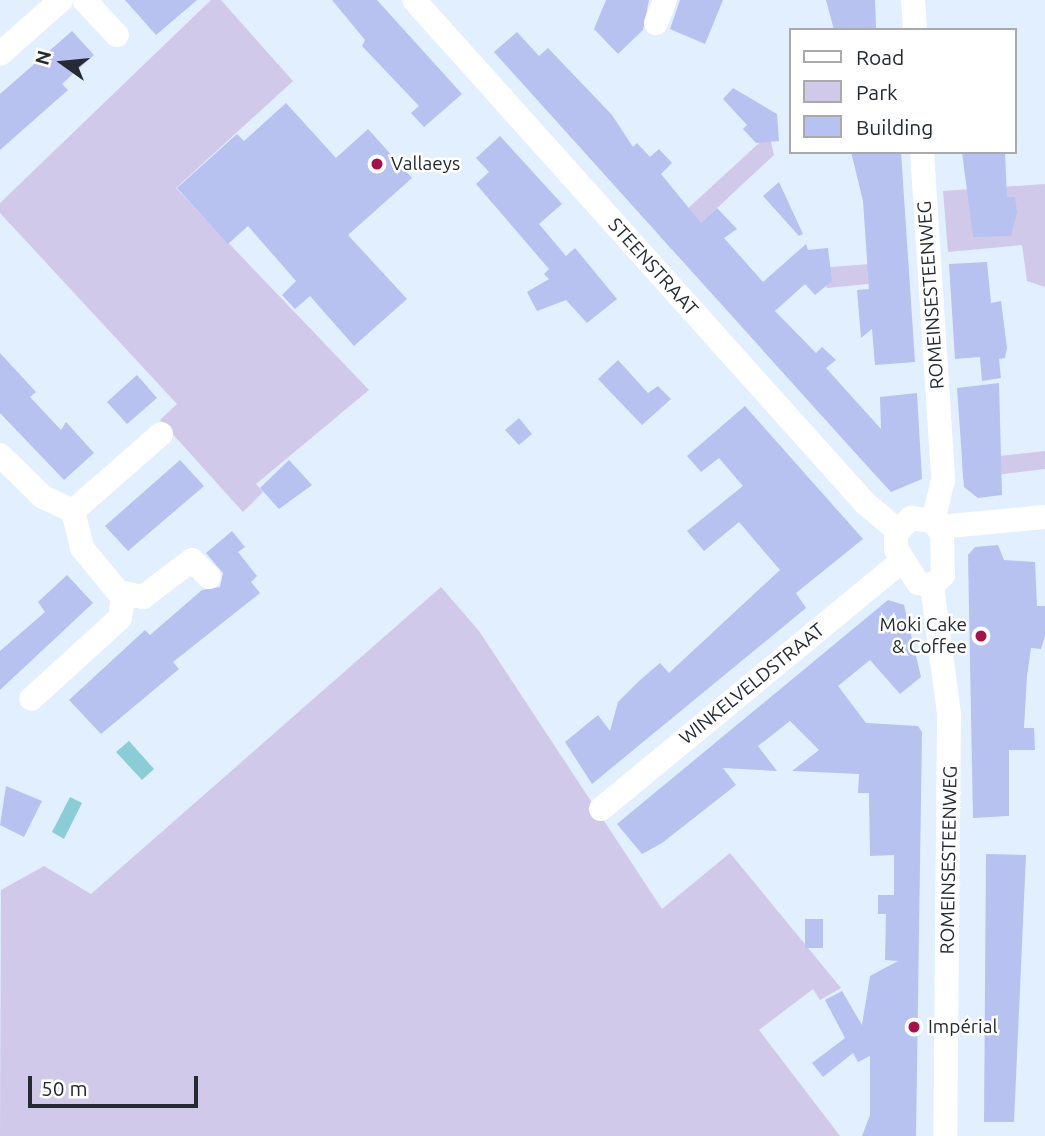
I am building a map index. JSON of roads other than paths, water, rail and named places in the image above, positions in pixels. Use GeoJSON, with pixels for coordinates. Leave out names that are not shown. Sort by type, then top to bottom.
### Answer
{"type":"FeatureCollection","features":[{"type":"Feature","properties":{"kind":"street"},"geometry":{"type":"LineString","coordinates":[[0,54],[61,0]]}},
{"type":"Feature","properties":{"kind":"street"},"geometry":{"type":"LineString","coordinates":[[84,0],[117,35]]}},
{"type":"Feature","properties":{"kind":"street","name":"STEENSTRAAT"},"geometry":{"type":"LineString","coordinates":[[414,0],[865,503],[897,530]]}},
{"type":"Feature","properties":{"kind":"street"},"geometry":{"type":"LineString","coordinates":[[656,23],[666,0]]}},
{"type":"Feature","properties":{"kind":"street"},"geometry":{"type":"LineString","coordinates":[[913,0],[915,28]]}},
{"type":"Feature","properties":{"kind":"street","name":"ROMEINSESTEENWEG"},"geometry":{"type":"LineString","coordinates":[[922,154],[943,480],[936,524],[943,575],[933,586],[949,714],[945,1136]]}},
{"type":"Feature","properties":{"kind":"street"},"geometry":{"type":"LineString","coordinates":[[73,511],[161,434]]}},
{"type":"Feature","properties":{"kind":"street"},"geometry":{"type":"LineString","coordinates":[[0,455],[43,497],[73,511]]}},
{"type":"Feature","properties":{"kind":"street"},"geometry":{"type":"LineString","coordinates":[[31,699],[120,618],[119,592],[82,548],[73,511]]}},
{"type":"Feature","properties":{"kind":"street"},"geometry":{"type":"LineString","coordinates":[[933,586],[918,583],[903,560],[897,530],[911,518],[936,524],[1045,517]]}},
{"type":"Feature","properties":{"kind":"street"},"geometry":{"type":"LineString","coordinates":[[119,592],[143,597],[192,559],[209,577]]}},
{"type":"Feature","properties":{"kind":"street","name":"WINKELVELDSTRAAT"},"geometry":{"type":"LineString","coordinates":[[601,809],[903,560]]}},
{"type":"Feature","properties":{"kind":"water"},"geometry":{"type":"Polygon","coordinates":[[[129,741],[154,769],[142,780],[116,752],[129,741]]]}},
{"type":"Feature","properties":{"kind":"water"},"geometry":{"type":"Polygon","coordinates":[[[70,797],[82,803],[64,839],[52,832],[70,797]]]}},
{"type":"Feature","properties":{"kind":"place","name":"Vallaeys"},"geometry":{"type":"Point","coordinates":[377,164]}},
{"type":"Feature","properties":{"kind":"place","name":"Moki Cake & Coffee"},"geometry":{"type":"Point","coordinates":[981,636]}},
{"type":"Feature","properties":{"kind":"place","name":"Impérial"},"geometry":{"type":"Point","coordinates":[914,1027]}}]}
